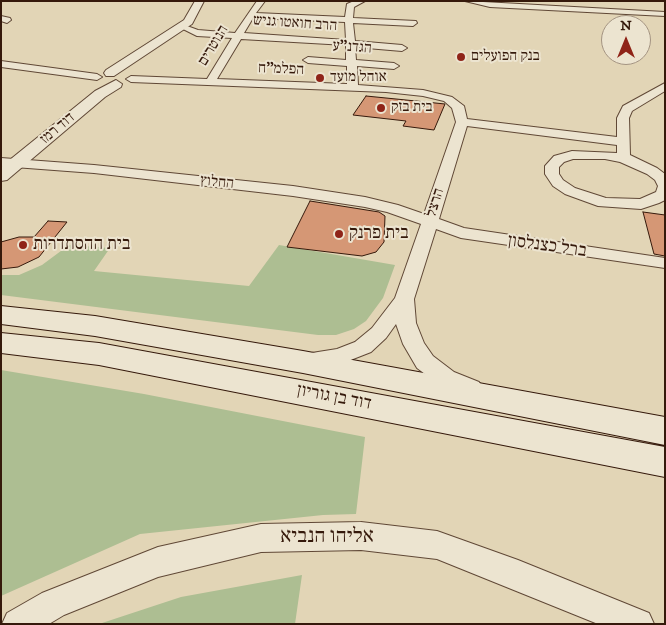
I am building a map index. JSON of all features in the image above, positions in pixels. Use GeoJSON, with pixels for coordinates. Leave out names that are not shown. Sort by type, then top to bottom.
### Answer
{"type":"FeatureCollection","features":[{"type":"Feature","properties":{"kind":"main road","name":"דוד בן גוריון"},"geometry":{"type":"LineString","coordinates":[[1,315],[95,326],[303,362],[665,431]]}},
{"type":"Feature","properties":{"kind":"main road","name":"דוד בן גוריון"},"geometry":{"type":"LineString","coordinates":[[1,343],[99,354],[665,462]]}},
{"type":"Feature","properties":{"kind":"street","name":"דוד רמז"},"geometry":{"type":"LineString","coordinates":[[1,176],[100,94],[113,78],[188,22],[200,1]]}},
{"type":"Feature","properties":{"kind":"street"},"geometry":{"type":"LineString","coordinates":[[1,64],[97,80],[130,76],[142,60],[187,29],[199,17],[206,1]]}},
{"type":"Feature","properties":{"kind":"street","name":"הנוטרים"},"geometry":{"type":"LineString","coordinates":[[210,82],[250,15],[261,1]]}},
{"type":"Feature","properties":{"kind":"street"},"geometry":{"type":"LineString","coordinates":[[353,87],[349,20],[350,6],[361,1]]}},
{"type":"Feature","properties":{"kind":"street"},"geometry":{"type":"LineString","coordinates":[[471,2],[665,14]]}},
{"type":"Feature","properties":{"kind":"street"},"geometry":{"type":"LineString","coordinates":[[250,15],[413,23]]}},
{"type":"Feature","properties":{"kind":"street","name":"הרב חואטו גניש"},"geometry":{"type":"LineString","coordinates":[[187,29],[197,33],[402,48]]}},
{"type":"Feature","properties":{"kind":"street","name":"הגדנ\"ע"},"geometry":{"type":"LineString","coordinates":[[308,60],[394,66]]}},
{"type":"Feature","properties":{"kind":"street","name":"הפלמ\"ח"},"geometry":{"type":"LineString","coordinates":[[130,76],[210,82],[353,87],[423,93],[448,99],[458,106]]}},
{"type":"Feature","properties":{"kind":"street","name":"דוד רמז"},"geometry":{"type":"LineString","coordinates":[[1,157],[97,80]]}},
{"type":"Feature","properties":{"kind":"street"},"geometry":{"type":"LineString","coordinates":[[624,158],[623,118],[627,109],[665,86]]}},
{"type":"Feature","properties":{"kind":"street","name":"הרצל"},"geometry":{"type":"LineString","coordinates":[[303,362],[340,356],[363,347],[379,333],[404,299],[458,138],[462,122],[458,106]]}},
{"type":"Feature","properties":{"kind":"street"},"geometry":{"type":"LineString","coordinates":[[462,122],[624,139]]}},
{"type":"Feature","properties":{"kind":"street"},"geometry":{"type":"LineString","coordinates":[[596,154],[624,158],[652,171],[661,178],[665,187],[663,194],[654,200],[641,204],[604,203],[570,191],[558,183],[552,174],[552,166],[559,159],[572,155],[596,154]]}},
{"type":"Feature","properties":{"kind":"street","name":"החלוץ"},"geometry":{"type":"LineString","coordinates":[[1,162],[94,169],[293,191],[383,206],[430,223]]}},
{"type":"Feature","properties":{"kind":"street","name":"ברל כצנלסון"},"geometry":{"type":"LineString","coordinates":[[430,223],[485,238],[665,263]]}},
{"type":"Feature","properties":{"kind":"street","name":"הרצל"},"geometry":{"type":"LineString","coordinates":[[404,299],[406,323],[414,344],[425,362],[446,378],[497,400]]}},
{"type":"Feature","properties":{"kind":"street","name":"אליהו הנביא"},"geometry":{"type":"LineString","coordinates":[[18,624],[53,604],[158,562],[261,538],[362,536],[437,545],[518,575],[638,624]]}},
{"type":"Feature","properties":{"kind":"green space"},"geometry":{"type":"Polygon","coordinates":[[[69,245],[110,248],[94,271],[249,286],[279,245],[395,265],[383,298],[366,321],[354,329],[336,335],[318,335],[1,295],[1,275],[19,275],[42,265],[69,245]]]}},
{"type":"Feature","properties":{"kind":"green space"},"geometry":{"type":"Polygon","coordinates":[[[1,370],[144,394],[365,437],[356,514],[323,515],[140,534],[1,596],[1,370]]]}},
{"type":"Feature","properties":{"kind":"green space"},"geometry":{"type":"Polygon","coordinates":[[[302,575],[295,624],[99,624],[181,597],[302,575]]]}},
{"type":"Feature","properties":{"kind":"building"},"geometry":{"type":"Polygon","coordinates":[[[366,96],[445,104],[434,130],[403,126],[406,121],[353,115],[366,96]]]}},
{"type":"Feature","properties":{"kind":"building","name":"בית פרנק"},"geometry":{"type":"Polygon","coordinates":[[[310,201],[379,212],[385,216],[384,242],[376,252],[362,256],[287,247],[310,201]]]}},
{"type":"Feature","properties":{"kind":"building"},"geometry":{"type":"Polygon","coordinates":[[[643,212],[665,215],[665,256],[654,254],[643,212]]]}},
{"type":"Feature","properties":{"kind":"building","name":"בית ההסתדרות"},"geometry":{"type":"Polygon","coordinates":[[[48,221],[67,222],[39,257],[18,267],[1,269],[1,242],[19,237],[34,237],[48,221]]]}},
{"type":"Feature","properties":{"kind":"place","name":"בנק הפועלים"},"geometry":{"type":"Point","coordinates":[461,57]}},
{"type":"Feature","properties":{"kind":"place","name":"אוהל מועד"},"geometry":{"type":"Point","coordinates":[320,78]}},
{"type":"Feature","properties":{"kind":"place","name":"בית בזק"},"geometry":{"type":"Point","coordinates":[381,108]}},
{"type":"Feature","properties":{"kind":"place","name":"בית פרנק"},"geometry":{"type":"Point","coordinates":[339,234]}},
{"type":"Feature","properties":{"kind":"place","name":"בית ההסתדרות"},"geometry":{"type":"Point","coordinates":[23,245]}}]}
